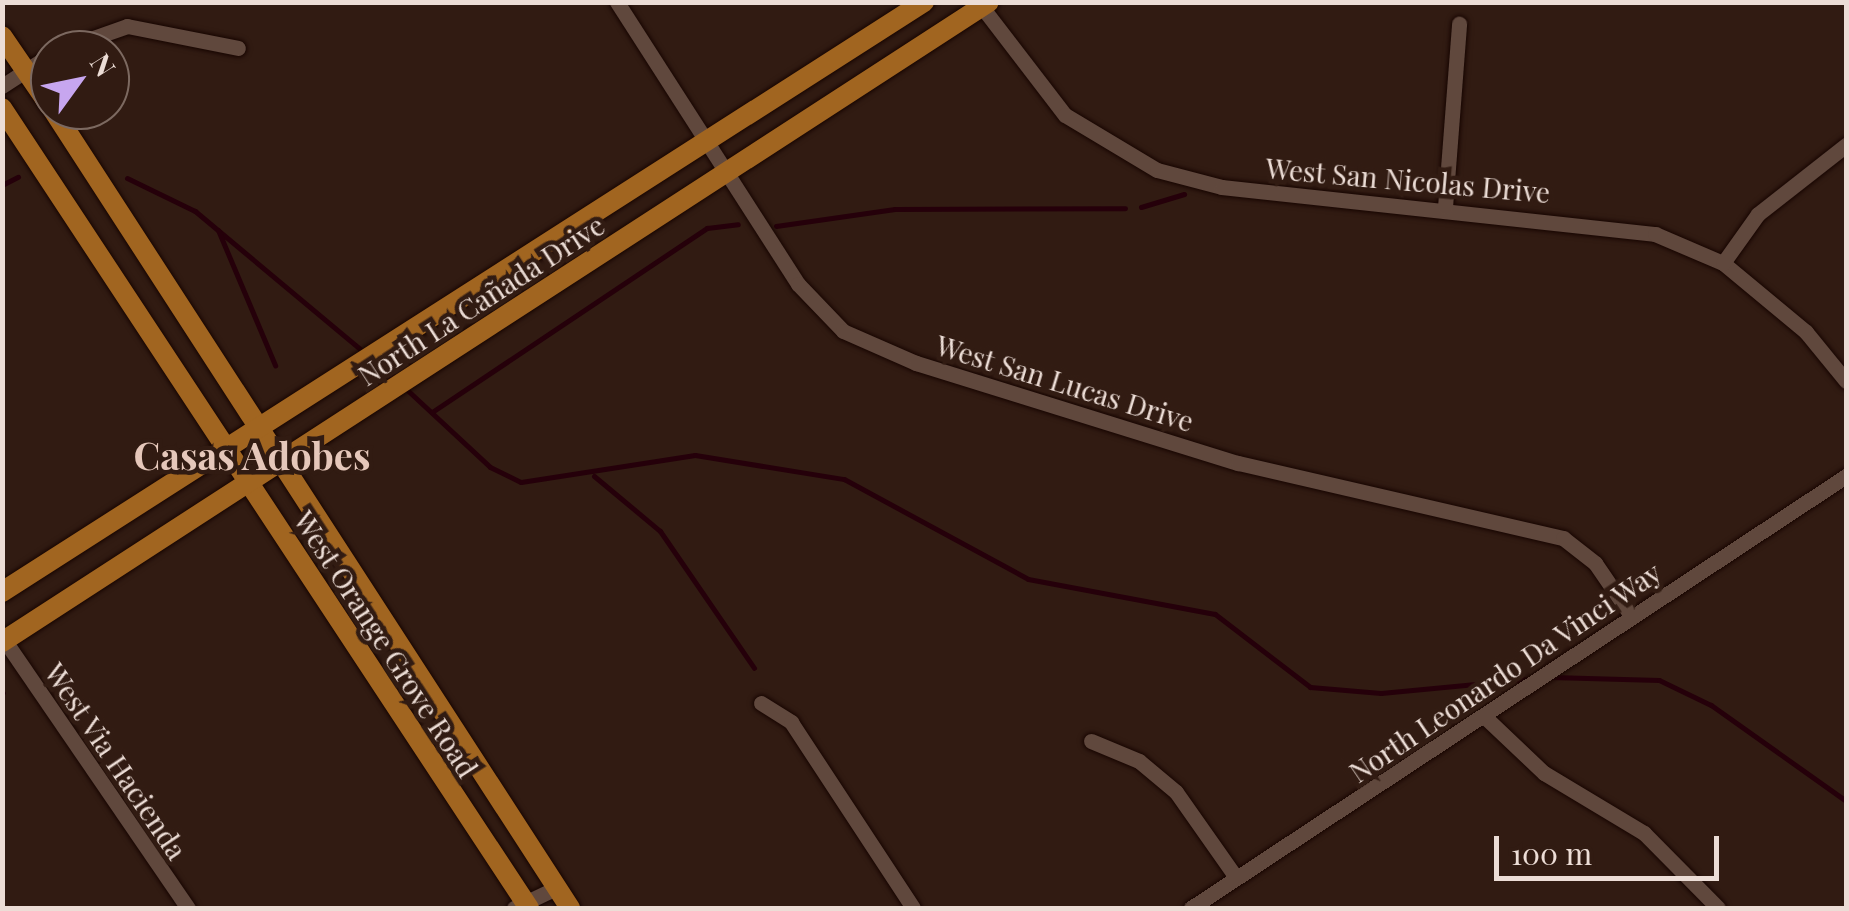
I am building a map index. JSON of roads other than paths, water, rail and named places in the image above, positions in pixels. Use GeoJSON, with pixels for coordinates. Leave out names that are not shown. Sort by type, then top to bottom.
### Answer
{"type":"FeatureCollection","features":[{"type":"Feature","properties":{"kind":"main road","name":"North La Cañada Drive"},"geometry":{"type":"LineString","coordinates":[[2,592],[924,2]]}},
{"type":"Feature","properties":{"kind":"main road","name":"North La Cañada Drive"},"geometry":{"type":"LineString","coordinates":[[4,641],[986,4]]}},
{"type":"Feature","properties":{"kind":"main road","name":"West Orange Grove Road"},"geometry":{"type":"LineString","coordinates":[[2,36],[30,75]]}},
{"type":"Feature","properties":{"kind":"main road","name":"West Orange Grove Road"},"geometry":{"type":"LineString","coordinates":[[2,108],[522,906]]}},
{"type":"Feature","properties":{"kind":"main road","name":"West Orange Grove Road"},"geometry":{"type":"LineString","coordinates":[[65,130],[570,908]]}},
{"type":"Feature","properties":{"kind":"street","name":"West San Lucas Drive"},"geometry":{"type":"LineString","coordinates":[[617,2],[798,284],[873,348],[1238,463],[1563,538],[1595,563],[1632,617]]}},
{"type":"Feature","properties":{"kind":"street","name":"West San Nicolas Drive"},"geometry":{"type":"LineString","coordinates":[[986,4],[1065,115],[1157,170],[1222,188],[1445,207],[1655,234],[1722,263],[1806,332],[1846,381]]}},
{"type":"Feature","properties":{"kind":"street"},"geometry":{"type":"LineString","coordinates":[[1445,207],[1460,24]]}},
{"type":"Feature","properties":{"kind":"street"},"geometry":{"type":"LineString","coordinates":[[116,30],[127,26],[238,48]]}},
{"type":"Feature","properties":{"kind":"street"},"geometry":{"type":"LineString","coordinates":[[2,86],[30,68]]}},
{"type":"Feature","properties":{"kind":"street"},"geometry":{"type":"LineString","coordinates":[[1722,263],[1758,214],[1846,145]]}},
{"type":"Feature","properties":{"kind":"street","name":"North Leonardo Da Vinci Way"},"geometry":{"type":"LineString","coordinates":[[1191,908],[1235,876],[1487,719],[1632,617],[1846,476]]}},
{"type":"Feature","properties":{"kind":"street","name":"West Via Hacienda"},"geometry":{"type":"LineString","coordinates":[[4,641],[188,908]]}},
{"type":"Feature","properties":{"kind":"street"},"geometry":{"type":"LineString","coordinates":[[761,703],[792,722],[914,908]]}},
{"type":"Feature","properties":{"kind":"street"},"geometry":{"type":"LineString","coordinates":[[1487,719],[1544,773],[1644,833],[1718,908]]}},
{"type":"Feature","properties":{"kind":"street"},"geometry":{"type":"LineString","coordinates":[[1091,741],[1140,762],[1176,792],[1235,876]]}},
{"type":"Feature","properties":{"kind":"street"},"geometry":{"type":"LineString","coordinates":[[522,906],[558,887]]}},
{"type":"Feature","properties":{"kind":"waterway"},"geometry":{"type":"LineString","coordinates":[[2,185],[18,177]]}},
{"type":"Feature","properties":{"kind":"waterway"},"geometry":{"type":"LineString","coordinates":[[127,178],[195,211],[365,353]]}},
{"type":"Feature","properties":{"kind":"waterway"},"geometry":{"type":"LineString","coordinates":[[1141,207],[1184,194]]}},
{"type":"Feature","properties":{"kind":"waterway"},"geometry":{"type":"LineString","coordinates":[[776,226],[895,209],[1125,208]]}},
{"type":"Feature","properties":{"kind":"waterway"},"geometry":{"type":"LineString","coordinates":[[432,412],[707,228],[738,224]]}},
{"type":"Feature","properties":{"kind":"waterway"},"geometry":{"type":"LineString","coordinates":[[218,230],[275,365]]}},
{"type":"Feature","properties":{"kind":"waterway"},"geometry":{"type":"LineString","coordinates":[[374,361],[395,380]]}},
{"type":"Feature","properties":{"kind":"waterway"},"geometry":{"type":"LineString","coordinates":[[404,387],[490,467],[521,482],[695,455],[844,479],[1028,579],[1215,614],[1310,687],[1381,693],[1530,679]]}},
{"type":"Feature","properties":{"kind":"waterway"},"geometry":{"type":"LineString","coordinates":[[594,476],[660,531],[754,668]]}},
{"type":"Feature","properties":{"kind":"waterway"},"geometry":{"type":"LineString","coordinates":[[1551,677],[1659,680],[1711,705],[1846,801]]}},
{"type":"Feature","properties":{"kind":"district","name":"Casas Adobes"},"geometry":{"type":"Point","coordinates":[252,455]}}]}
